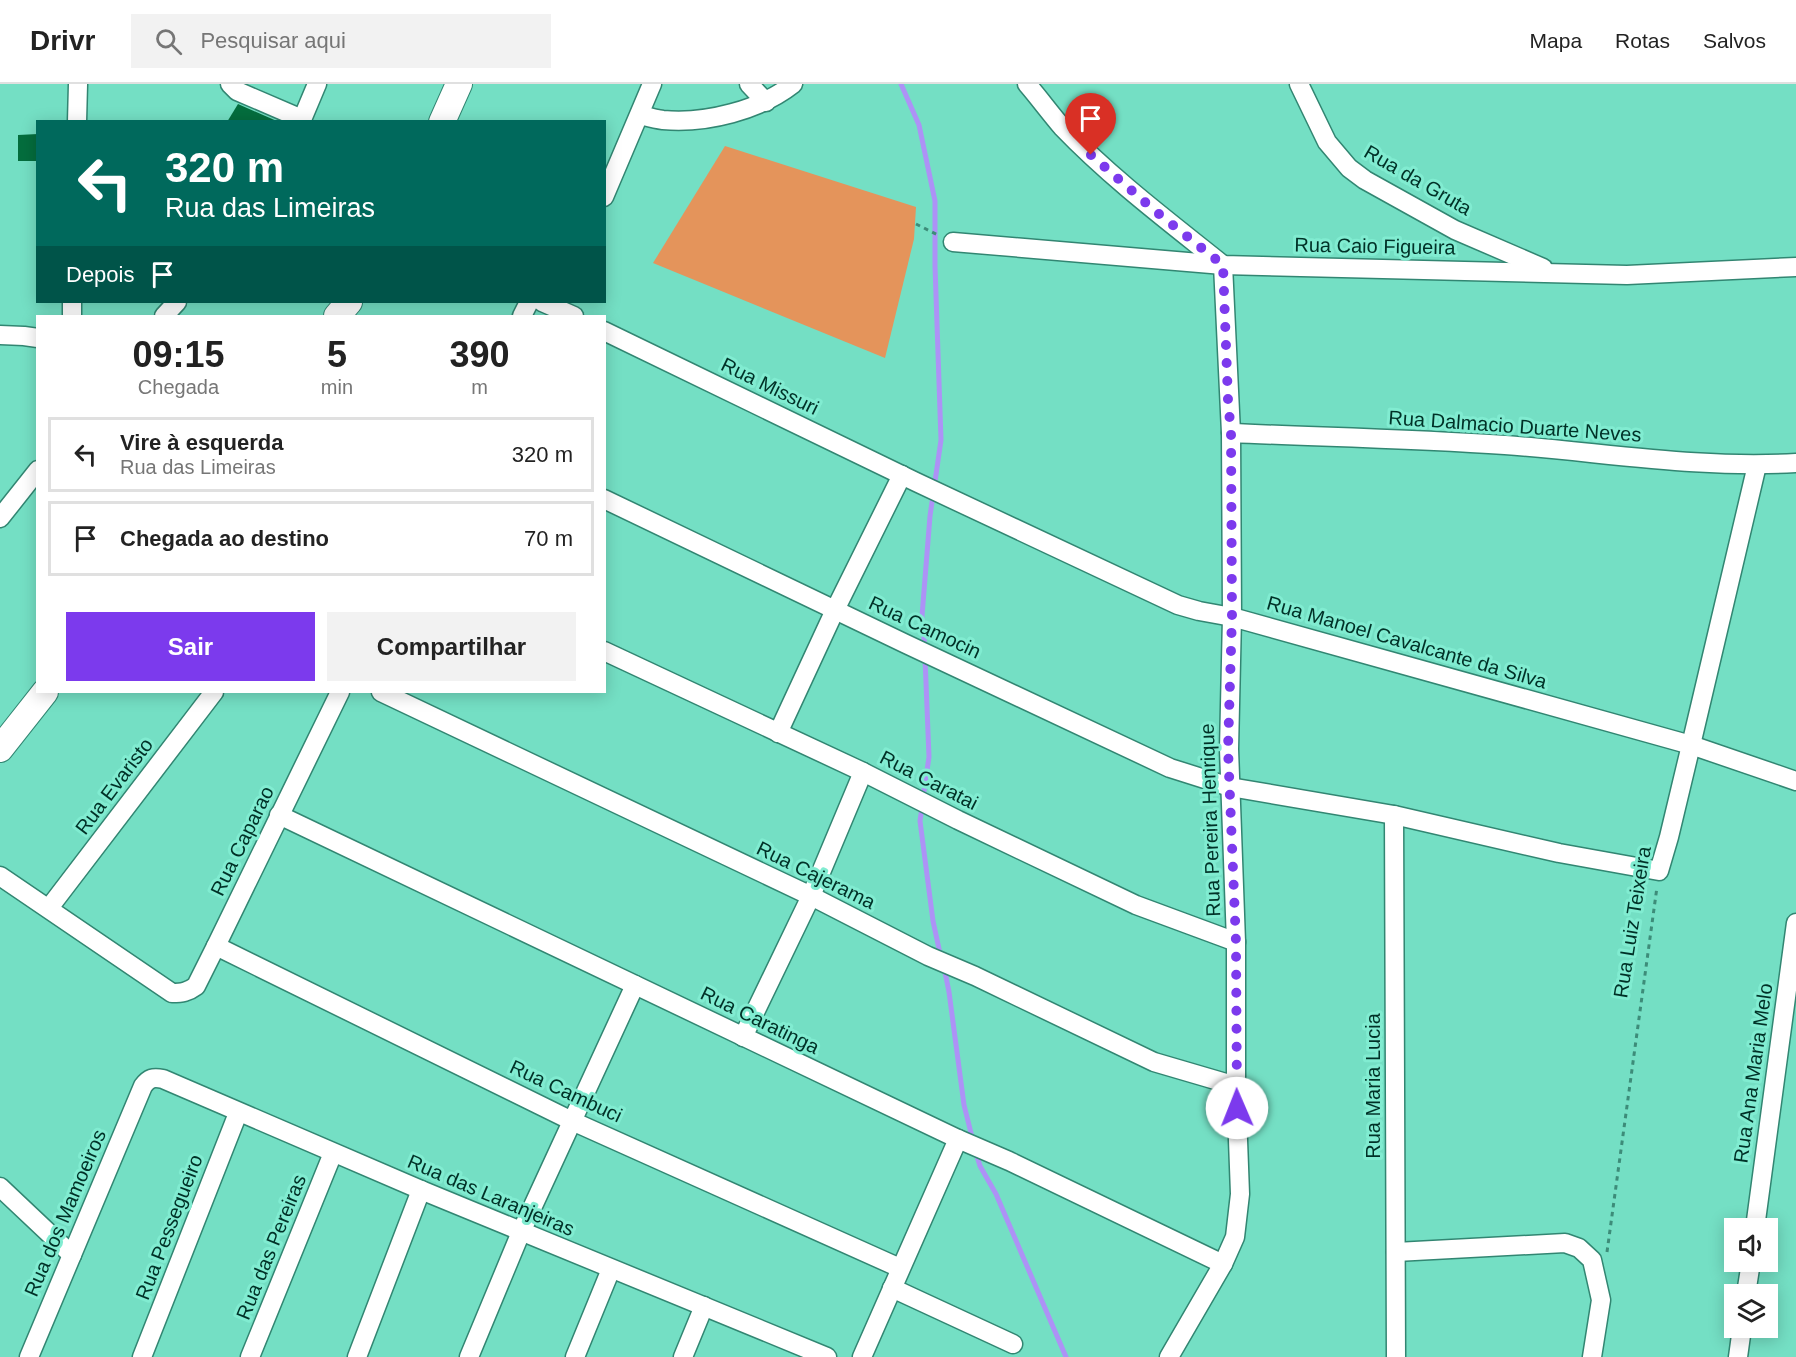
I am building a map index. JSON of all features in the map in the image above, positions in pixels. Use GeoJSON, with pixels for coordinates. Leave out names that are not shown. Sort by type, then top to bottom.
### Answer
{"type":"FeatureCollection","features":[{"type":"Feature","properties":{"kind":"street"},"geometry":{"type":"LineString","coordinates":[[77,120],[78,84]]}},
{"type":"Feature","properties":{"kind":"street"},"geometry":{"type":"LineString","coordinates":[[230,84],[237,91],[302,120],[317,84]]}},
{"type":"Feature","properties":{"kind":"street"},"geometry":{"type":"LineString","coordinates":[[443,120],[459,84]]}},
{"type":"Feature","properties":{"kind":"street"},"geometry":{"type":"LineString","coordinates":[[606,192],[652,84]]}},
{"type":"Feature","properties":{"kind":"street"},"geometry":{"type":"LineString","coordinates":[[749,84],[766,102]]}},
{"type":"Feature","properties":{"kind":"street"},"geometry":{"type":"LineString","coordinates":[[640,115],[663,120],[719,116],[766,102],[793,84]]}},
{"type":"Feature","properties":{"kind":"street"},"geometry":{"type":"LineString","coordinates":[[1027,84],[1061,126],[1106,169],[1223,265]]}},
{"type":"Feature","properties":{"kind":"street","name":"Rua da Gruta"},"geometry":{"type":"LineString","coordinates":[[1299,84],[1327,142],[1357,174],[1455,230],[1553,272]]}},
{"type":"Feature","properties":{"kind":"street","name":"Rua Caio Figueira"},"geometry":{"type":"LineString","coordinates":[[953,242],[1223,265],[1627,275],[1796,267]]}},
{"type":"Feature","properties":{"kind":"street","name":"Rua Pereira Henrique"},"geometry":{"type":"LineString","coordinates":[[1169,1357],[1223,1264],[1235,1237],[1240,1194],[1236,1086],[1236,942],[1228,749],[1232,616],[1231,433],[1223,265]]}},
{"type":"Feature","properties":{"kind":"street"},"geometry":{"type":"LineString","coordinates":[[165,315],[176,303]]}},
{"type":"Feature","properties":{"kind":"street"},"geometry":{"type":"LineString","coordinates":[[338,315],[348,303]]}},
{"type":"Feature","properties":{"kind":"street"},"geometry":{"type":"LineString","coordinates":[[552,304],[572,315]]}},
{"type":"Feature","properties":{"kind":"street","name":"Rua Missuri"},"geometry":{"type":"LineString","coordinates":[[606,333],[909,479]]}},
{"type":"Feature","properties":{"kind":"street"},"geometry":{"type":"LineString","coordinates":[[0,335],[36,338]]}},
{"type":"Feature","properties":{"kind":"street","name":"Rua Dalmacio Duarte Neves"},"geometry":{"type":"LineString","coordinates":[[1231,433],[1504,445],[1683,461],[1757,465],[1796,463]]}},
{"type":"Feature","properties":{"kind":"street","name":"Rua Luiz Teixeira"},"geometry":{"type":"LineString","coordinates":[[1659,871],[1757,465]]}},
{"type":"Feature","properties":{"kind":"street"},"geometry":{"type":"LineString","coordinates":[[0,518],[36,473]]}},
{"type":"Feature","properties":{"kind":"street"},"geometry":{"type":"LineString","coordinates":[[778,733],[835,610],[909,479]]}},
{"type":"Feature","properties":{"kind":"street","name":"Rua Manoel Cavalcante da Silva"},"geometry":{"type":"LineString","coordinates":[[909,479],[1178,604],[1199,611],[1232,616],[1691,745],[1796,781]]}},
{"type":"Feature","properties":{"kind":"street","name":"Rua Camocin"},"geometry":{"type":"LineString","coordinates":[[606,500],[1170,768],[1230,787],[1394,815],[1559,853],[1659,871]]}},
{"type":"Feature","properties":{"kind":"street","name":"Rua Caratai"},"geometry":{"type":"LineString","coordinates":[[606,652],[863,772],[1136,905],[1236,942]]}},
{"type":"Feature","properties":{"kind":"street"},"geometry":{"type":"LineString","coordinates":[[0,748],[44,693]]}},
{"type":"Feature","properties":{"kind":"street","name":"Rua Evaristo"},"geometry":{"type":"LineString","coordinates":[[49,908],[213,693]]}},
{"type":"Feature","properties":{"kind":"street","name":"Rua Caparao"},"geometry":{"type":"LineString","coordinates":[[49,908],[172,993],[183,993],[196,986],[340,693]]}},
{"type":"Feature","properties":{"kind":"street","name":"Rua Cajerama"},"geometry":{"type":"LineString","coordinates":[[383,693],[811,896],[928,956],[975,976],[1154,1062],[1236,1086]]}},
{"type":"Feature","properties":{"kind":"street"},"geometry":{"type":"LineString","coordinates":[[743,1037],[811,896],[863,772]]}},
{"type":"Feature","properties":{"kind":"street","name":"Rua Caratinga"},"geometry":{"type":"LineString","coordinates":[[279,815],[1223,1264]]}},
{"type":"Feature","properties":{"kind":"street","name":"Rua Maria Lucia"},"geometry":{"type":"LineString","coordinates":[[1394,815],[1396,1357]]}},
{"type":"Feature","properties":{"kind":"street"},"geometry":{"type":"LineString","coordinates":[[0,876],[49,908]]}},
{"type":"Feature","properties":{"kind":"street","name":"Rua Ana Maria Melo"},"geometry":{"type":"LineString","coordinates":[[1756,1218],[1796,924]]}},
{"type":"Feature","properties":{"kind":"street","name":"Rua Cambuci"},"geometry":{"type":"LineString","coordinates":[[216,946],[572,1121],[900,1268]]}},
{"type":"Feature","properties":{"kind":"street"},"geometry":{"type":"LineString","coordinates":[[469,1357],[520,1232],[635,985]]}},
{"type":"Feature","properties":{"kind":"street","name":"Rua das Laranjeiras"},"geometry":{"type":"LineString","coordinates":[[143,1086],[149,1078],[163,1079],[520,1232],[827,1357]]}},
{"type":"Feature","properties":{"kind":"street","name":"Rua dos Mamoeiros"},"geometry":{"type":"LineString","coordinates":[[29,1357],[143,1086]]}},
{"type":"Feature","properties":{"kind":"street","name":"Rua Pessegueiro"},"geometry":{"type":"LineString","coordinates":[[142,1357],[238,1113]]}},
{"type":"Feature","properties":{"kind":"street"},"geometry":{"type":"LineString","coordinates":[[862,1357],[900,1268],[960,1140]]}},
{"type":"Feature","properties":{"kind":"street","name":"Rua das Pereiras"},"geometry":{"type":"LineString","coordinates":[[250,1357],[333,1153]]}},
{"type":"Feature","properties":{"kind":"street"},"geometry":{"type":"LineString","coordinates":[[0,1187],[72,1255]]}},
{"type":"Feature","properties":{"kind":"street"},"geometry":{"type":"LineString","coordinates":[[357,1357],[421,1190]]}},
{"type":"Feature","properties":{"kind":"street"},"geometry":{"type":"LineString","coordinates":[[1396,1252],[1565,1243],[1579,1248],[1592,1260],[1600,1300],[1592,1357]]}},
{"type":"Feature","properties":{"kind":"street"},"geometry":{"type":"LineString","coordinates":[[575,1357],[611,1269]]}},
{"type":"Feature","properties":{"kind":"street"},"geometry":{"type":"LineString","coordinates":[[892,1288],[1013,1344]]}},
{"type":"Feature","properties":{"kind":"street"},"geometry":{"type":"LineString","coordinates":[[683,1357],[704,1306]]}},
{"type":"Feature","properties":{"kind":"street"},"geometry":{"type":"LineString","coordinates":[[1738,1357],[1741,1338]]}},
{"type":"Feature","properties":{"kind":"path"},"geometry":{"type":"LineString","coordinates":[[916,224],[921,226]]}},
{"type":"Feature","properties":{"kind":"path","name":"Rua Luiz Teixeira"},"geometry":{"type":"LineString","coordinates":[[1607,1254],[1659,871]]}},
{"type":"Feature","properties":{"kind":"shaded area"},"geometry":{"type":"Polygon","coordinates":[[[725,146],[916,207],[914,239],[885,358],[653,263],[725,146]]]}},
{"type":"Feature","properties":{"kind":"building"},"geometry":{"type":"Polygon","coordinates":[[[238,104],[274,120],[228,120],[238,104]]]}},
{"type":"Feature","properties":{"kind":"building"},"geometry":{"type":"Polygon","coordinates":[[[36,134],[36,161],[18,161],[18,135],[36,134]]]}},
{"type":"Feature","properties":{"kind":"waterway"},"geometry":{"type":"LineString","coordinates":[[901,84],[919,125],[935,201],[941,440],[930,516],[922,616],[925,649]]}},
{"type":"Feature","properties":{"kind":"waterway"},"geometry":{"type":"LineString","coordinates":[[923,798],[929,757],[925,658]]}},
{"type":"Feature","properties":{"kind":"waterway"},"geometry":{"type":"LineString","coordinates":[[922,807],[920,821],[933,921],[941,958]]}},
{"type":"Feature","properties":{"kind":"waterway"},"geometry":{"type":"LineString","coordinates":[[944,967],[964,1105],[973,1141]]}},
{"type":"Feature","properties":{"kind":"waterway"},"geometry":{"type":"LineString","coordinates":[[975,1150],[980,1166],[996,1194],[1066,1357]]}},
{"type":"Feature","properties":{"kind":"route"},"geometry":{"type":"LineString","coordinates":[[1091,155],[1154,210],[1223,265],[1231,433],[1232,616],[1228,749],[1236,942],[1237,1108]]}}]}
